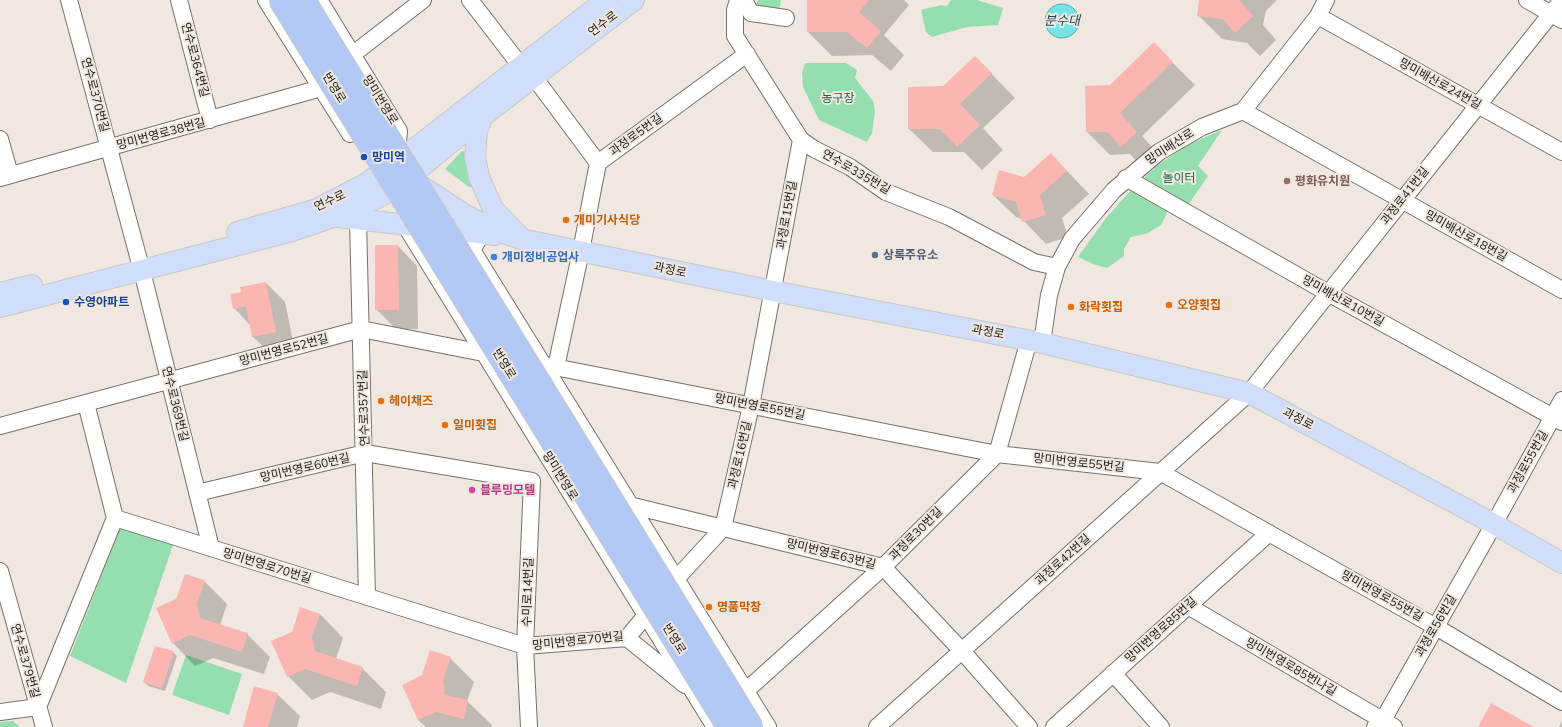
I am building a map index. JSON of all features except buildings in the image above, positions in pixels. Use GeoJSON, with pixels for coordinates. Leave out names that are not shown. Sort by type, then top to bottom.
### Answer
{"type":"FeatureCollection","features":[{"type":"Feature","properties":{"kind":"highway","name":"번영로"},"geometry":{"type":"LineString","coordinates":[[280,0],[718,722]]}},
{"type":"Feature","properties":{"kind":"highway","name":"번영로"},"geometry":{"type":"LineString","coordinates":[[304,0],[752,727]]}},
{"type":"Feature","properties":{"kind":"main road","name":"연수로"},"geometry":{"type":"LineString","coordinates":[[0,293],[140,266],[292,231],[336,216],[373,200],[402,170],[527,71],[606,0]]}},
{"type":"Feature","properties":{"kind":"main road","name":"연수로"},"geometry":{"type":"LineString","coordinates":[[0,307],[140,266],[317,209],[363,185],[402,170],[483,116],[527,71],[634,0]]}},
{"type":"Feature","properties":{"kind":"main road"},"geometry":{"type":"LineString","coordinates":[[483,116],[477,131],[475,157],[479,177],[493,209],[521,239]]}},
{"type":"Feature","properties":{"kind":"main road","name":"과정로"},"geometry":{"type":"LineString","coordinates":[[402,170],[464,214],[492,229],[521,239],[773,291],[1036,341],[1249,393],[1494,524],[1562,563]]}},
{"type":"Feature","properties":{"kind":"main road"},"geometry":{"type":"LineString","coordinates":[[336,216],[521,239]]}},
{"type":"Feature","properties":{"kind":"street","name":"연수로370번길"},"geometry":{"type":"LineString","coordinates":[[69,0],[140,266]]}},
{"type":"Feature","properties":{"kind":"street","name":"연수로364번길"},"geometry":{"type":"LineString","coordinates":[[179,0],[210,120]]}},
{"type":"Feature","properties":{"kind":"street"},"geometry":{"type":"LineString","coordinates":[[266,0],[364,157],[402,170]]}},
{"type":"Feature","properties":{"kind":"street","name":"망미번영로"},"geometry":{"type":"LineString","coordinates":[[319,0],[399,131],[402,170]]}},
{"type":"Feature","properties":{"kind":"street"},"geometry":{"type":"LineString","coordinates":[[352,55],[423,0]]}},
{"type":"Feature","properties":{"kind":"street"},"geometry":{"type":"LineString","coordinates":[[470,0],[598,163]]}},
{"type":"Feature","properties":{"kind":"street","name":"연수로335번길"},"geometry":{"type":"LineString","coordinates":[[738,0],[735,10],[735,36],[801,140],[814,149],[850,167],[886,192],[949,217],[1034,262],[1057,267]]}},
{"type":"Feature","properties":{"kind":"street"},"geometry":{"type":"LineString","coordinates":[[744,0],[751,13],[786,18]]}},
{"type":"Feature","properties":{"kind":"street"},"geometry":{"type":"LineString","coordinates":[[1244,111],[1318,16],[1326,0]]}},
{"type":"Feature","properties":{"kind":"street"},"geometry":{"type":"LineString","coordinates":[[1527,0],[1557,17]]}},
{"type":"Feature","properties":{"kind":"street","name":"과정로41번길"},"geometry":{"type":"LineString","coordinates":[[1249,393],[1478,105],[1557,17],[1562,0]]}},
{"type":"Feature","properties":{"kind":"street","name":"망미배산로24번길"},"geometry":{"type":"LineString","coordinates":[[1318,16],[1562,152]]}},
{"type":"Feature","properties":{"kind":"street","name":"과정로5번길"},"geometry":{"type":"LineString","coordinates":[[550,370],[581,251],[598,163],[747,54]]}},
{"type":"Feature","properties":{"kind":"street","name":"망미번영로38번길"},"geometry":{"type":"LineString","coordinates":[[5,176],[321,88],[341,78],[386,151],[402,170]]}},
{"type":"Feature","properties":{"kind":"street","name":"망미배산로"},"geometry":{"type":"LineString","coordinates":[[1036,341],[1057,267],[1072,239],[1114,190],[1126,178],[1158,152],[1202,127],[1244,111]]}},
{"type":"Feature","properties":{"kind":"street","name":"망미배산로18번길"},"geometry":{"type":"LineString","coordinates":[[1244,111],[1562,290]]}},
{"type":"Feature","properties":{"kind":"street"},"geometry":{"type":"LineString","coordinates":[[0,139],[5,176]]}},
{"type":"Feature","properties":{"kind":"street","name":"과정로15번길"},"geometry":{"type":"LineString","coordinates":[[773,291],[801,140]]}},
{"type":"Feature","properties":{"kind":"street","name":"망미배산로10번길"},"geometry":{"type":"LineString","coordinates":[[1126,178],[1328,293],[1557,420]]}},
{"type":"Feature","properties":{"kind":"street","name":"연수로357번길"},"geometry":{"type":"LineString","coordinates":[[358,219],[365,453],[367,597]]}},
{"type":"Feature","properties":{"kind":"street","name":"망미번영로"},"geometry":{"type":"LineString","coordinates":[[404,225],[694,693],[718,722]]}},
{"type":"Feature","properties":{"kind":"street"},"geometry":{"type":"LineString","coordinates":[[482,234],[472,250],[550,370],[630,505],[768,727]]}},
{"type":"Feature","properties":{"kind":"street","name":"연수로369번길"},"geometry":{"type":"LineString","coordinates":[[140,266],[211,548]]}},
{"type":"Feature","properties":{"kind":"street","name":"과정로16번길"},"geometry":{"type":"LineString","coordinates":[[676,579],[723,528],[751,406],[773,291]]}},
{"type":"Feature","properties":{"kind":"street","name":"망미번영로52번길"},"geometry":{"type":"LineString","coordinates":[[0,426],[361,329],[484,353]]}},
{"type":"Feature","properties":{"kind":"street","name":"과정로30번길"},"geometry":{"type":"LineString","coordinates":[[718,722],[746,692],[883,567],[997,454],[1036,341]]}},
{"type":"Feature","properties":{"kind":"street","name":"망미번영로55번길"},"geometry":{"type":"LineString","coordinates":[[484,353],[550,370],[751,406],[997,454],[1160,472],[1436,627],[1562,702]]}},
{"type":"Feature","properties":{"kind":"street"},"geometry":{"type":"LineString","coordinates":[[519,411],[550,370]]}},
{"type":"Feature","properties":{"kind":"street","name":"과정로42번길"},"geometry":{"type":"LineString","coordinates":[[877,727],[1249,393]]}},
{"type":"Feature","properties":{"kind":"street","name":"과정로55번길"},"geometry":{"type":"LineString","coordinates":[[1494,524],[1557,420],[1562,400]]}},
{"type":"Feature","properties":{"kind":"street"},"geometry":{"type":"LineString","coordinates":[[0,712],[38,707],[114,518],[86,403]]}},
{"type":"Feature","properties":{"kind":"street","name":"망미번영로60번길"},"geometry":{"type":"LineString","coordinates":[[197,493],[365,453],[532,481]]}},
{"type":"Feature","properties":{"kind":"street"},"geometry":{"type":"LineString","coordinates":[[532,481],[554,466]]}},
{"type":"Feature","properties":{"kind":"street","name":"수미로14번길"},"geometry":{"type":"LineString","coordinates":[[529,727],[525,646],[532,481]]}},
{"type":"Feature","properties":{"kind":"street","name":"망미번영로63번길"},"geometry":{"type":"LineString","coordinates":[[568,490],[883,567],[962,651],[1029,727]]}},
{"type":"Feature","properties":{"kind":"street","name":"망미번영로70번길"},"geometry":{"type":"LineString","coordinates":[[114,518],[525,646],[627,638],[676,579]]}},
{"type":"Feature","properties":{"kind":"street","name":"과정로56번길"},"geometry":{"type":"LineString","coordinates":[[1384,725],[1436,627],[1494,524]]}},
{"type":"Feature","properties":{"kind":"street","name":"망미번영로85번길"},"geometry":{"type":"LineString","coordinates":[[1054,727],[1269,533]]}},
{"type":"Feature","properties":{"kind":"street","name":"연수로379번길"},"geometry":{"type":"LineString","coordinates":[[0,571],[44,727]]}},
{"type":"Feature","properties":{"kind":"street","name":"망미번영로85번나길"},"geometry":{"type":"LineString","coordinates":[[1188,606],[1384,725]]}},
{"type":"Feature","properties":{"kind":"street"},"geometry":{"type":"LineString","coordinates":[[627,638],[694,693]]}},
{"type":"Feature","properties":{"kind":"street"},"geometry":{"type":"LineString","coordinates":[[1114,673],[1161,727]]}},
{"type":"Feature","properties":{"kind":"green space"},"geometry":{"type":"Polygon","coordinates":[[[758,0],[781,0],[779,10],[755,7],[758,0]]]}},
{"type":"Feature","properties":{"kind":"green space"},"geometry":{"type":"Polygon","coordinates":[[[951,0],[977,0],[1003,8],[998,25],[967,27],[932,37],[926,32],[921,10],[941,5],[947,6],[951,0]]]}},
{"type":"Feature","properties":{"kind":"green space","name":"농구장"},"geometry":{"type":"Polygon","coordinates":[[[805,63],[846,63],[857,70],[855,78],[873,101],[875,111],[872,133],[867,142],[819,120],[803,87],[802,73],[805,63]]]}},
{"type":"Feature","properties":{"kind":"green space","name":"놀이터"},"geometry":{"type":"Polygon","coordinates":[[[1222,130],[1198,166],[1208,176],[1186,208],[1144,184],[1145,177],[1158,165],[1187,145],[1222,130]]]}},
{"type":"Feature","properties":{"kind":"green space"},"geometry":{"type":"Polygon","coordinates":[[[462,151],[467,152],[473,185],[471,187],[445,169],[462,151]]]}},
{"type":"Feature","properties":{"kind":"green space"},"geometry":{"type":"Polygon","coordinates":[[[1133,188],[1165,206],[1167,213],[1161,225],[1148,233],[1131,237],[1124,249],[1124,256],[1107,268],[1093,264],[1078,257],[1106,218],[1133,188]]]}},
{"type":"Feature","properties":{"kind":"green space"},"geometry":{"type":"Polygon","coordinates":[[[121,526],[174,542],[126,683],[70,656],[121,526]]]}},
{"type":"Feature","properties":{"kind":"green space"},"geometry":{"type":"Polygon","coordinates":[[[186,655],[242,674],[229,715],[172,695],[186,655]]]}},
{"type":"Feature","properties":{"kind":"green space"},"geometry":{"type":"Polygon","coordinates":[[[13,721],[20,727],[0,727],[0,722],[13,721]]]}},
{"type":"Feature","properties":{"kind":"water","name":"분수대"},"geometry":{"type":"Polygon","coordinates":[[[1062,4],[1074,9],[1079,21],[1074,33],[1062,38],[1050,33],[1045,21],[1050,9],[1062,4]]]}},
{"type":"Feature","properties":{"kind":"place","name":"망미역"},"geometry":{"type":"Point","coordinates":[364,157]}},
{"type":"Feature","properties":{"kind":"place","name":"평화유치원"},"geometry":{"type":"Point","coordinates":[1287,181]}},
{"type":"Feature","properties":{"kind":"place","name":"개미기사식당"},"geometry":{"type":"Point","coordinates":[566,220]}},
{"type":"Feature","properties":{"kind":"place","name":"상록주유소"},"geometry":{"type":"Point","coordinates":[875,255]}},
{"type":"Feature","properties":{"kind":"place","name":"개미정비공업사"},"geometry":{"type":"Point","coordinates":[494,257]}},
{"type":"Feature","properties":{"kind":"place","name":"수영아파트"},"geometry":{"type":"Point","coordinates":[66,302]}},
{"type":"Feature","properties":{"kind":"place","name":"오양횟집"},"geometry":{"type":"Point","coordinates":[1169,305]}},
{"type":"Feature","properties":{"kind":"place","name":"화락횟집"},"geometry":{"type":"Point","coordinates":[1071,307]}},
{"type":"Feature","properties":{"kind":"place","name":"헤이채즈"},"geometry":{"type":"Point","coordinates":[381,401]}},
{"type":"Feature","properties":{"kind":"place","name":"일미횟집"},"geometry":{"type":"Point","coordinates":[445,425]}},
{"type":"Feature","properties":{"kind":"place","name":"블루밍모텔"},"geometry":{"type":"Point","coordinates":[472,490]}},
{"type":"Feature","properties":{"kind":"place","name":"명품막창"},"geometry":{"type":"Point","coordinates":[709,607]}}]}
